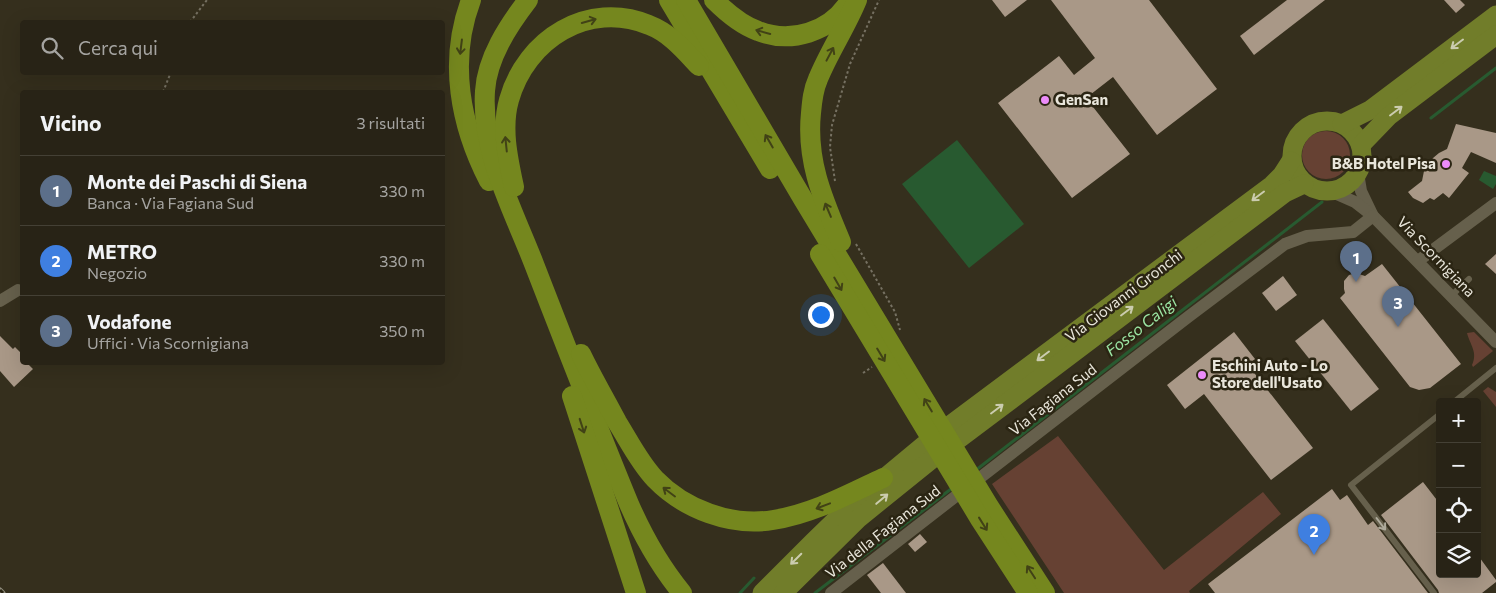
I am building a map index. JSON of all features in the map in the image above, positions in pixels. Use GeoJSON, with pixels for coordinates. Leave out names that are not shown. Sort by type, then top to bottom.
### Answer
{"type":"FeatureCollection","features":[{"type":"Feature","properties":{"kind":"highway"},"geometry":{"type":"LineString","coordinates":[[471,0],[464,22],[460,53],[460,96],[464,117],[472,143],[484,171],[505,212],[526,243]]}},
{"type":"Feature","properties":{"kind":"highway"},"geometry":{"type":"LineString","coordinates":[[669,0],[736,114],[988,505],[1028,593]]}},
{"type":"Feature","properties":{"kind":"highway"},"geometry":{"type":"LineString","coordinates":[[686,0],[857,288]]}},
{"type":"Feature","properties":{"kind":"highway"},"geometry":{"type":"LineString","coordinates":[[714,0],[732,16],[758,32],[788,36],[818,30],[838,16],[850,0]]}},
{"type":"Feature","properties":{"kind":"highway"},"geometry":{"type":"LineString","coordinates":[[857,0],[815,87],[810,126],[812,158],[818,186],[841,242],[857,288],[862,310]]}},
{"type":"Feature","properties":{"kind":"highway"},"geometry":{"type":"LineString","coordinates":[[526,3],[510,25],[491,63],[486,85],[484,115],[492,156],[635,518],[653,553],[682,593]]}},
{"type":"Feature","properties":{"kind":"highway"},"geometry":{"type":"LineString","coordinates":[[526,243],[510,169],[505,137],[506,120],[509,101],[521,72],[528,60],[548,39],[576,25],[602,17],[616,17],[650,25],[677,42],[736,114]]}},
{"type":"Feature","properties":{"kind":"highway"},"geometry":{"type":"LineString","coordinates":[[546,295],[573,338],[639,459],[661,485],[688,504],[724,518],[740,521],[765,521],[786,517],[825,505],[883,478]]}},
{"type":"Feature","properties":{"kind":"highway"},"geometry":{"type":"LineString","coordinates":[[546,295],[554,346],[636,593]]}},
{"type":"Feature","properties":{"kind":"highway"},"geometry":{"type":"LineString","coordinates":[[1012,555],[1045,593]]}},
{"type":"Feature","properties":{"kind":"main road"},"geometry":{"type":"LineString","coordinates":[[1342,124],[1370,110],[1496,15]]}},
{"type":"Feature","properties":{"kind":"main road"},"geometry":{"type":"LineString","coordinates":[[1361,145],[1389,116],[1496,35]]}},
{"type":"Feature","properties":{"kind":"main road"},"geometry":{"type":"LineString","coordinates":[[1328,120],[1342,124],[1353,131],[1361,145],[1362,159],[1358,173],[1344,186],[1330,191],[1317,190],[1304,184],[1296,174],[1292,161],[1294,141],[1300,132],[1315,122],[1328,120]]}},
{"type":"Feature","properties":{"kind":"main road","name":"Via Giovanni Gronchi"},"geometry":{"type":"LineString","coordinates":[[1292,161],[1272,185],[954,432],[1285,193],[1304,184]]}},
{"type":"Feature","properties":{"kind":"main road"},"geometry":{"type":"LineString","coordinates":[[762,593],[814,541],[883,478],[928,452],[783,593]]}},
{"type":"Feature","properties":{"kind":"street","name":"Via Scornigiana"},"geometry":{"type":"LineString","coordinates":[[1358,173],[1361,191],[1373,216]]}},
{"type":"Feature","properties":{"kind":"street","name":"Via Scornigiana"},"geometry":{"type":"LineString","coordinates":[[1330,191],[1355,202],[1373,216],[1496,342]]}},
{"type":"Feature","properties":{"kind":"street"},"geometry":{"type":"LineString","coordinates":[[1418,261],[1496,203]]}},
{"type":"Feature","properties":{"kind":"street","name":"Via Fagiana Sud"},"geometry":{"type":"LineString","coordinates":[[980,477],[1280,247],[1292,240],[1307,236],[1353,232],[1373,216]]}},
{"type":"Feature","properties":{"kind":"street"},"geometry":{"type":"LineString","coordinates":[[0,301],[18,290]]}},
{"type":"Feature","properties":{"kind":"street","name":"Via della Fagiana Sud"},"geometry":{"type":"LineString","coordinates":[[831,593],[956,496]]}},
{"type":"Feature","properties":{"kind":"lane"},"geometry":{"type":"LineString","coordinates":[[1451,296],[1469,279]]}},
{"type":"Feature","properties":{"kind":"lane"},"geometry":{"type":"LineString","coordinates":[[1459,398],[1496,368]]}},
{"type":"Feature","properties":{"kind":"lane"},"geometry":{"type":"LineString","coordinates":[[1434,593],[1351,485],[1436,417]]}},
{"type":"Feature","properties":{"kind":"path"},"geometry":{"type":"LineString","coordinates":[[192,20],[207,0]]}},
{"type":"Feature","properties":{"kind":"path"},"geometry":{"type":"LineString","coordinates":[[835,182],[830,147],[832,125],[850,64],[879,0]]}},
{"type":"Feature","properties":{"kind":"path"},"geometry":{"type":"LineString","coordinates":[[164,90],[169,75]]}},
{"type":"Feature","properties":{"kind":"path"},"geometry":{"type":"LineString","coordinates":[[855,242],[896,312],[901,328],[900,335]]}},
{"type":"Feature","properties":{"kind":"path"},"geometry":{"type":"LineString","coordinates":[[863,373],[872,368]]}},
{"type":"Feature","properties":{"kind":"shaded area"},"geometry":{"type":"Polygon","coordinates":[[[1321,131],[1331,131],[1343,138],[1350,150],[1350,160],[1343,172],[1331,179],[1321,179],[1313,175],[1306,168],[1302,160],[1302,150],[1306,142],[1313,135],[1321,131]]]}},
{"type":"Feature","properties":{"kind":"shaded area"},"geometry":{"type":"Polygon","coordinates":[[[957,140],[1024,224],[969,268],[902,184],[957,140]]]}},
{"type":"Feature","properties":{"kind":"shaded area"},"geometry":{"type":"Polygon","coordinates":[[[1484,171],[1496,176],[1496,184],[1493,189],[1479,180],[1484,171]]]}},
{"type":"Feature","properties":{"kind":"shaded area"},"geometry":{"type":"Polygon","coordinates":[[[1474,332],[1493,351],[1473,367],[1474,352],[1467,333],[1474,332]]]}},
{"type":"Feature","properties":{"kind":"shaded area"},"geometry":{"type":"Polygon","coordinates":[[[1488,387],[1496,392],[1496,407],[1483,391],[1488,387]]]}},
{"type":"Feature","properties":{"kind":"shaded area"},"geometry":{"type":"Polygon","coordinates":[[[1058,436],[1164,570],[1263,492],[1281,514],[1189,591],[1190,593],[1064,593],[992,484],[1058,436]]]}},
{"type":"Feature","properties":{"kind":"building"},"geometry":{"type":"Polygon","coordinates":[[[992,0],[1027,0],[1005,17],[992,0]]]}},
{"type":"Feature","properties":{"kind":"building","name":"GenSan"},"geometry":{"type":"Polygon","coordinates":[[[1051,0],[1149,0],[1217,89],[1157,135],[1113,77],[1086,98],[1130,154],[1072,198],[998,103],[1059,56],[1074,75],[1095,58],[1051,0]]]}},
{"type":"Feature","properties":{"kind":"building"},"geometry":{"type":"Polygon","coordinates":[[[1287,0],[1325,0],[1254,55],[1240,36],[1287,0]]]}},
{"type":"Feature","properties":{"kind":"building"},"geometry":{"type":"Polygon","coordinates":[[[1444,0],[1460,0],[1465,5],[1456,13],[1444,0]]]}},
{"type":"Feature","properties":{"kind":"building","name":"B&B Hotel Pisa"},"geometry":{"type":"Polygon","coordinates":[[[1456,124],[1496,133],[1496,163],[1471,152],[1462,168],[1469,173],[1449,198],[1443,193],[1434,200],[1430,198],[1423,203],[1413,198],[1408,192],[1422,181],[1424,171],[1433,158],[1447,149],[1456,124]]]}},
{"type":"Feature","properties":{"kind":"building"},"geometry":{"type":"Polygon","coordinates":[[[1496,254],[1496,274],[1485,264],[1496,254]]]}},
{"type":"Feature","properties":{"kind":"building"},"geometry":{"type":"Polygon","coordinates":[[[1382,264],[1461,364],[1430,388],[1419,390],[1410,387],[1340,298],[1345,293],[1344,281],[1349,275],[1356,273],[1365,276],[1382,264]]]}},
{"type":"Feature","properties":{"kind":"building"},"geometry":{"type":"Polygon","coordinates":[[[1283,276],[1297,295],[1276,311],[1262,293],[1283,276]]]}},
{"type":"Feature","properties":{"kind":"building"},"geometry":{"type":"Polygon","coordinates":[[[1323,319],[1379,389],[1351,411],[1295,341],[1323,319]]]}},
{"type":"Feature","properties":{"kind":"building"},"geometry":{"type":"Polygon","coordinates":[[[1234,332],[1255,359],[1248,365],[1313,448],[1271,480],[1204,394],[1185,409],[1167,385],[1234,332]]]}},
{"type":"Feature","properties":{"kind":"building"},"geometry":{"type":"Polygon","coordinates":[[[0,336],[13,349],[15,347],[20,352],[20,365],[29,365],[33,369],[14,387],[0,371],[0,336]]]}},
{"type":"Feature","properties":{"kind":"building"},"geometry":{"type":"Polygon","coordinates":[[[1423,482],[1436,499],[1436,578],[1481,578],[1481,559],[1496,582],[1482,593],[1439,593],[1381,515],[1423,482]]]}},
{"type":"Feature","properties":{"kind":"building"},"geometry":{"type":"Polygon","coordinates":[[[1332,489],[1340,500],[1347,495],[1368,525],[1373,521],[1428,593],[1215,593],[1208,584],[1332,489]]]}},
{"type":"Feature","properties":{"kind":"building"},"geometry":{"type":"Polygon","coordinates":[[[920,534],[927,542],[915,552],[908,544],[920,534]]]}},
{"type":"Feature","properties":{"kind":"building"},"geometry":{"type":"Polygon","coordinates":[[[883,563],[906,593],[881,593],[867,575],[883,563]]]}},
{"type":"Feature","properties":{"kind":"waterway","name":"Fosso Caligi"},"geometry":{"type":"LineString","coordinates":[[1431,118],[1496,68]]}},
{"type":"Feature","properties":{"kind":"waterway","name":"Fosso Caligi"},"geometry":{"type":"LineString","coordinates":[[976,470],[1322,202]]}},
{"type":"Feature","properties":{"kind":"waterway","name":"Fosso Caligi"},"geometry":{"type":"LineString","coordinates":[[815,593],[951,489]]}},
{"type":"Feature","properties":{"kind":"waterway","name":"Fosso Caligi"},"geometry":{"type":"LineString","coordinates":[[740,593],[754,578]]}},
{"type":"Feature","properties":{"kind":"railway"},"geometry":{"type":"LineString","coordinates":[[0,590],[3,593]]}},
{"type":"Feature","properties":{"kind":"place","name":"GenSan"},"geometry":{"type":"Point","coordinates":[1045,100]}},
{"type":"Feature","properties":{"kind":"place","name":"B&B Hotel Pisa"},"geometry":{"type":"Point","coordinates":[1446,164]}},
{"type":"Feature","properties":{"kind":"place","name":"Monte dei Paschi di Siena"},"geometry":{"type":"Point","coordinates":[1356,282]}},
{"type":"Feature","properties":{"kind":"place","name":"Vodafone"},"geometry":{"type":"Point","coordinates":[1398,327]}},
{"type":"Feature","properties":{"kind":"place","name":"Eschini Auto - Lo Store dell'Usato"},"geometry":{"type":"Point","coordinates":[1202,375]}},
{"type":"Feature","properties":{"kind":"place","name":"METRO"},"geometry":{"type":"Point","coordinates":[1314,555]}}]}
